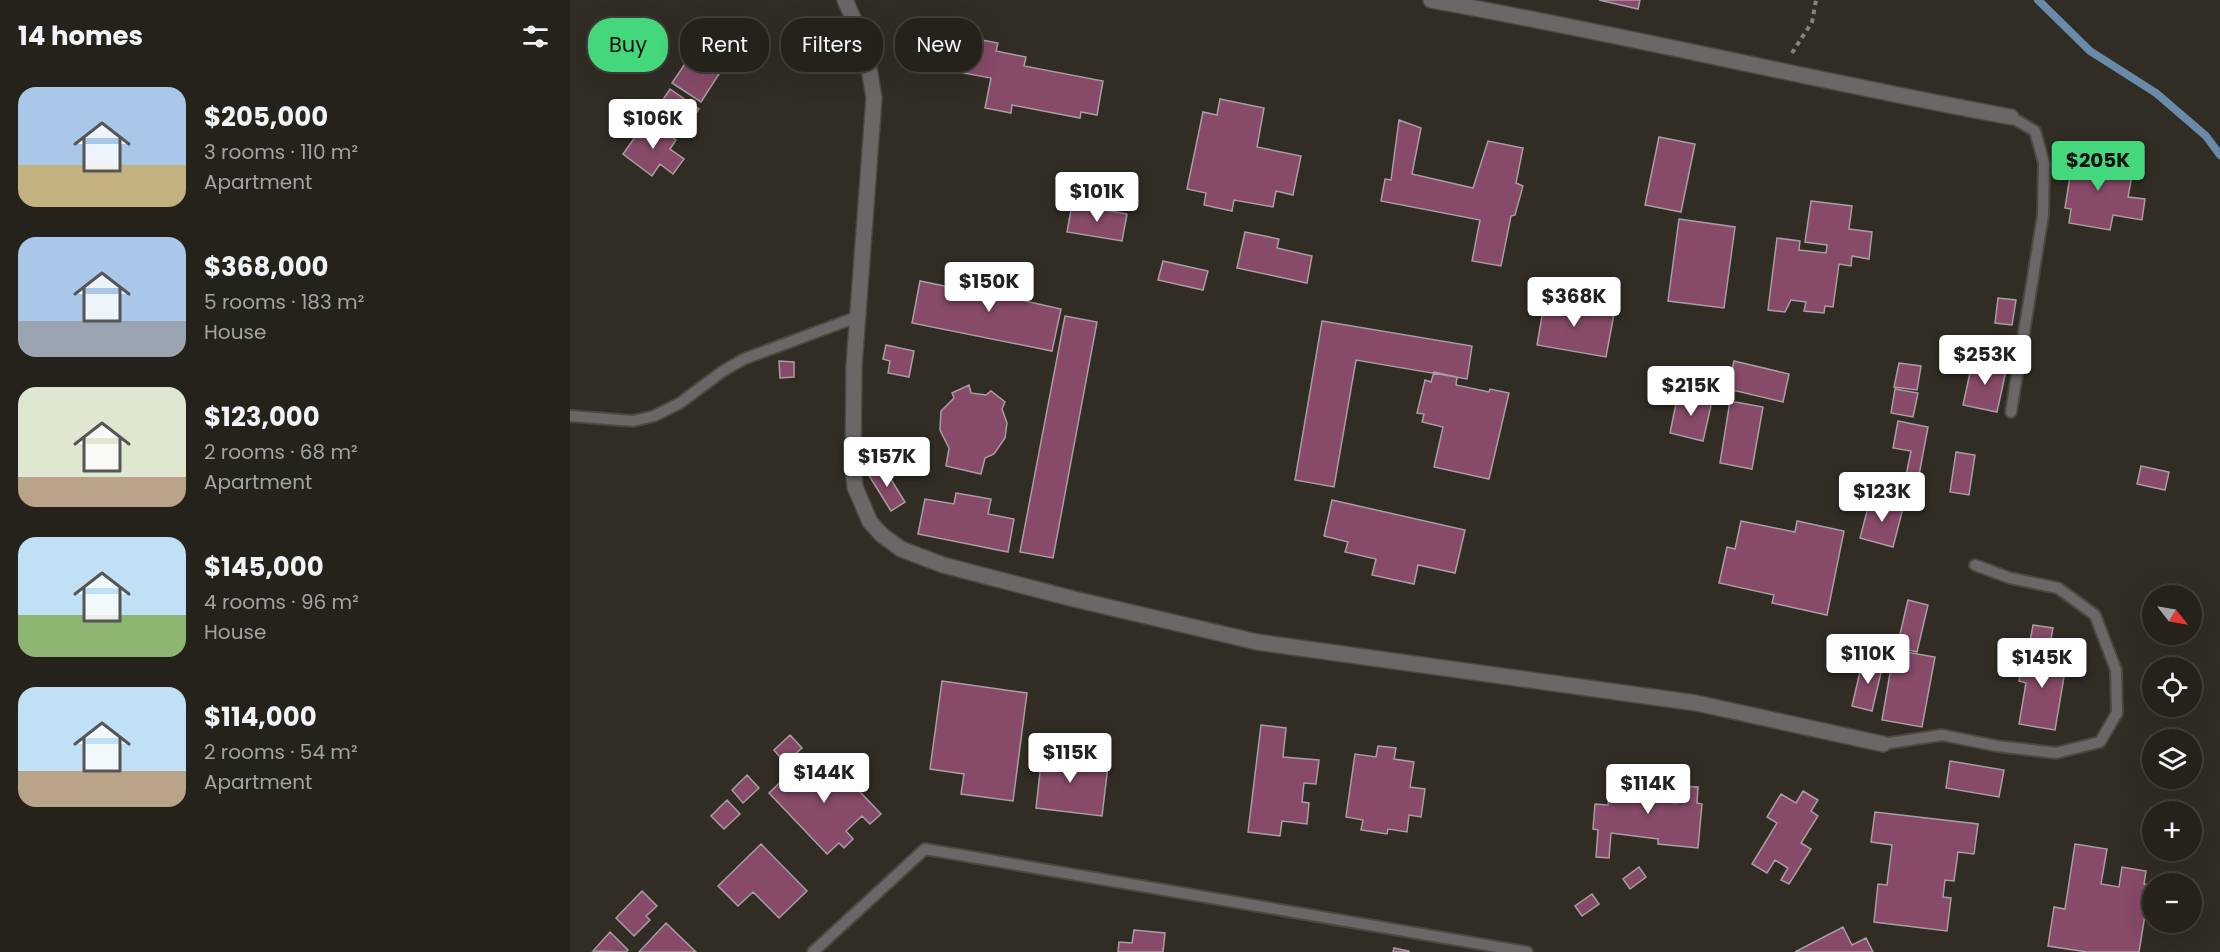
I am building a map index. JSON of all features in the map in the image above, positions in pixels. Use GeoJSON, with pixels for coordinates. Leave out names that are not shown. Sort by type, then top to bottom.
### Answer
{"type":"FeatureCollection","features":[{"type":"Feature","properties":{"kind":"street"},"geometry":{"type":"LineString","coordinates":[[845,0],[866,45],[874,98],[857,317],[853,465],[855,487],[870,522],[882,535],[901,549],[943,565],[1074,599],[1257,642],[1696,702],[1883,744]]}},
{"type":"Feature","properties":{"kind":"street"},"geometry":{"type":"LineString","coordinates":[[1431,0],[2011,117]]}},
{"type":"Feature","properties":{"kind":"lane"},"geometry":{"type":"LineString","coordinates":[[2011,117],[2035,131],[2044,163],[2043,215],[2011,412]]}},
{"type":"Feature","properties":{"kind":"lane"},"geometry":{"type":"LineString","coordinates":[[570,416],[633,421],[654,416],[680,403],[744,359],[857,317]]}},
{"type":"Feature","properties":{"kind":"lane"},"geometry":{"type":"LineString","coordinates":[[1883,744],[1942,735],[1997,746],[2056,753],[2100,742],[2117,713],[2116,669],[2095,615],[2058,588],[2010,579],[1975,565]]}},
{"type":"Feature","properties":{"kind":"lane"},"geometry":{"type":"LineString","coordinates":[[813,952],[925,849],[1527,952]]}},
{"type":"Feature","properties":{"kind":"path"},"geometry":{"type":"LineString","coordinates":[[1779,72],[1812,22],[1816,0]]}},
{"type":"Feature","properties":{"kind":"building"},"geometry":{"type":"Polygon","coordinates":[[[1599,0],[1640,0],[1638,9],[1599,0]]]}},
{"type":"Feature","properties":{"kind":"building"},"geometry":{"type":"Polygon","coordinates":[[[982,40],[998,43],[996,51],[1026,57],[1024,66],[1103,81],[1097,115],[1081,112],[1080,118],[1012,105],[1011,113],[985,108],[991,78],[958,72],[982,72],[982,40]]]}},
{"type":"Feature","properties":{"kind":"building"},"geometry":{"type":"Polygon","coordinates":[[[680,71],[720,72],[701,102],[672,83],[680,71]]]}},
{"type":"Feature","properties":{"kind":"building"},"geometry":{"type":"Polygon","coordinates":[[[670,89],[699,109],[681,136],[652,116],[670,89]]]}},
{"type":"Feature","properties":{"kind":"building"},"geometry":{"type":"Polygon","coordinates":[[[1220,99],[1264,108],[1257,147],[1301,156],[1293,195],[1276,191],[1273,207],[1234,200],[1232,211],[1204,205],[1206,193],[1187,189],[1203,112],[1217,115],[1220,99]]]}},
{"type":"Feature","properties":{"kind":"building"},"geometry":{"type":"Polygon","coordinates":[[[648,119],[676,140],[670,149],[684,159],[673,174],[660,164],[652,176],[623,154],[648,119]]]}},
{"type":"Feature","properties":{"kind":"building"},"geometry":{"type":"Polygon","coordinates":[[[1399,120],[1421,128],[1412,174],[1473,188],[1488,141],[1523,148],[1516,183],[1523,186],[1515,215],[1511,216],[1501,266],[1472,261],[1480,220],[1381,201],[1385,179],[1391,180],[1399,120]]]}},
{"type":"Feature","properties":{"kind":"building"},"geometry":{"type":"Polygon","coordinates":[[[1659,137],[1695,144],[1681,212],[1645,205],[1659,137]]]}},
{"type":"Feature","properties":{"kind":"building"},"geometry":{"type":"Polygon","coordinates":[[[2056,148],[2075,151],[2073,159],[2133,169],[2128,197],[2145,199],[2142,220],[2113,215],[2110,230],[2069,223],[2071,209],[2065,208],[2071,170],[2053,168],[2056,148]]]}},
{"type":"Feature","properties":{"kind":"building"},"geometry":{"type":"Polygon","coordinates":[[[1811,201],[1852,206],[1849,229],[1872,232],[1869,259],[1852,256],[1851,266],[1839,264],[1833,307],[1825,306],[1824,313],[1804,311],[1806,302],[1791,300],[1785,312],[1768,310],[1777,238],[1800,241],[1799,250],[1826,253],[1827,245],[1805,242],[1811,201]]]}},
{"type":"Feature","properties":{"kind":"building"},"geometry":{"type":"Polygon","coordinates":[[[1072,204],[1127,214],[1122,241],[1067,232],[1072,204]]]}},
{"type":"Feature","properties":{"kind":"building"},"geometry":{"type":"Polygon","coordinates":[[[1679,219],[1735,227],[1724,308],[1668,301],[1679,219]]]}},
{"type":"Feature","properties":{"kind":"building"},"geometry":{"type":"Polygon","coordinates":[[[1245,232],[1279,239],[1277,248],[1312,256],[1307,283],[1237,268],[1245,232]]]}},
{"type":"Feature","properties":{"kind":"building"},"geometry":{"type":"Polygon","coordinates":[[[1163,261],[1208,271],[1203,290],[1158,280],[1163,261]]]}},
{"type":"Feature","properties":{"kind":"building"},"geometry":{"type":"Polygon","coordinates":[[[1008,270],[1030,275],[1025,301],[1061,309],[1052,351],[912,323],[920,281],[1003,298],[1008,270]]]}},
{"type":"Feature","properties":{"kind":"building"},"geometry":{"type":"Polygon","coordinates":[[[1546,293],[1568,298],[1567,306],[1614,314],[1606,357],[1537,345],[1546,293]]]}},
{"type":"Feature","properties":{"kind":"building"},"geometry":{"type":"Polygon","coordinates":[[[1998,298],[2016,300],[2012,325],[1995,323],[1998,298]]]}},
{"type":"Feature","properties":{"kind":"building"},"geometry":{"type":"Polygon","coordinates":[[[1065,316],[1097,322],[1053,558],[1020,552],[1065,316]]]}},
{"type":"Feature","properties":{"kind":"building"},"geometry":{"type":"Polygon","coordinates":[[[1322,321],[1472,346],[1467,379],[1356,360],[1334,487],[1295,480],[1322,321]]]}},
{"type":"Feature","properties":{"kind":"building"},"geometry":{"type":"Polygon","coordinates":[[[886,345],[914,351],[909,377],[888,373],[890,361],[883,359],[886,345]]]}},
{"type":"Feature","properties":{"kind":"building"},"geometry":{"type":"Polygon","coordinates":[[[1973,359],[2007,366],[1997,412],[1963,405],[1973,359]]]}},
{"type":"Feature","properties":{"kind":"building"},"geometry":{"type":"Polygon","coordinates":[[[779,361],[794,362],[794,377],[780,378],[779,361]]]}},
{"type":"Feature","properties":{"kind":"building"},"geometry":{"type":"Polygon","coordinates":[[[1734,361],[1789,374],[1783,402],[1728,389],[1734,361]]]}},
{"type":"Feature","properties":{"kind":"building"},"geometry":{"type":"Polygon","coordinates":[[[1899,363],[1921,366],[1917,390],[1894,387],[1899,363]]]}},
{"type":"Feature","properties":{"kind":"building"},"geometry":{"type":"Polygon","coordinates":[[[1434,372],[1457,377],[1456,385],[1489,392],[1490,389],[1509,393],[1489,479],[1434,467],[1443,427],[1422,422],[1424,414],[1417,413],[1425,380],[1431,382],[1434,372]]]}},
{"type":"Feature","properties":{"kind":"building"},"geometry":{"type":"Polygon","coordinates":[[[969,385],[971,393],[986,395],[991,391],[1005,402],[1002,409],[1007,423],[1005,438],[994,454],[985,458],[981,474],[946,466],[949,448],[940,430],[941,411],[954,398],[952,393],[969,385]]]}},
{"type":"Feature","properties":{"kind":"building"},"geometry":{"type":"Polygon","coordinates":[[[1895,389],[1918,393],[1913,417],[1891,413],[1895,389]]]}},
{"type":"Feature","properties":{"kind":"building"},"geometry":{"type":"Polygon","coordinates":[[[1678,394],[1712,401],[1703,441],[1670,433],[1678,394]]]}},
{"type":"Feature","properties":{"kind":"building"},"geometry":{"type":"Polygon","coordinates":[[[1730,401],[1763,407],[1752,469],[1720,463],[1730,401]]]}},
{"type":"Feature","properties":{"kind":"building"},"geometry":{"type":"Polygon","coordinates":[[[1898,421],[1928,427],[1913,507],[1900,505],[1911,451],[1893,448],[1898,421]]]}},
{"type":"Feature","properties":{"kind":"building"},"geometry":{"type":"Polygon","coordinates":[[[1956,452],[1975,455],[1969,495],[1950,492],[1956,452]]]}},
{"type":"Feature","properties":{"kind":"building"},"geometry":{"type":"Polygon","coordinates":[[[882,465],[905,502],[891,511],[868,474],[882,465]]]}},
{"type":"Feature","properties":{"kind":"building"},"geometry":{"type":"Polygon","coordinates":[[[2141,466],[2169,472],[2165,490],[2137,484],[2141,466]]]}},
{"type":"Feature","properties":{"kind":"building"},"geometry":{"type":"Polygon","coordinates":[[[956,493],[991,499],[988,514],[1014,519],[1008,552],[918,534],[925,499],[954,504],[956,493]]]}},
{"type":"Feature","properties":{"kind":"building"},"geometry":{"type":"Polygon","coordinates":[[[1332,500],[1465,530],[1455,573],[1418,565],[1414,584],[1372,575],[1376,559],[1345,552],[1348,542],[1324,536],[1332,500]]]}},
{"type":"Feature","properties":{"kind":"building"},"geometry":{"type":"Polygon","coordinates":[[[1870,500],[1903,508],[1893,547],[1860,538],[1870,500]]]}},
{"type":"Feature","properties":{"kind":"building"},"geometry":{"type":"Polygon","coordinates":[[[1741,521],[1795,532],[1797,521],[1844,531],[1827,615],[1772,603],[1774,595],[1719,583],[1727,547],[1735,549],[1741,521]]]}},
{"type":"Feature","properties":{"kind":"building"},"geometry":{"type":"Polygon","coordinates":[[[1908,600],[1928,605],[1917,652],[1897,647],[1908,600]]]}},
{"type":"Feature","properties":{"kind":"building"},"geometry":{"type":"Polygon","coordinates":[[[2033,625],[2053,628],[2048,655],[2028,652],[2033,625]]]}},
{"type":"Feature","properties":{"kind":"building"},"geometry":{"type":"Polygon","coordinates":[[[1894,650],[1935,657],[1922,727],[1882,720],[1894,650]]]}},
{"type":"Feature","properties":{"kind":"building"},"geometry":{"type":"Polygon","coordinates":[[[2024,651],[2067,659],[2055,730],[2019,724],[2026,683],[2019,681],[2024,651]]]}},
{"type":"Feature","properties":{"kind":"building"},"geometry":{"type":"Polygon","coordinates":[[[1863,659],[1883,664],[1872,711],[1852,706],[1863,659]]]}},
{"type":"Feature","properties":{"kind":"building"},"geometry":{"type":"Polygon","coordinates":[[[942,681],[1027,693],[1013,801],[961,794],[964,774],[930,769],[942,681]]]}},
{"type":"Feature","properties":{"kind":"building"},"geometry":{"type":"Polygon","coordinates":[[[1261,725],[1286,728],[1283,757],[1319,760],[1316,784],[1304,783],[1302,802],[1309,803],[1307,824],[1282,821],[1280,836],[1248,832],[1261,725]]]}},
{"type":"Feature","properties":{"kind":"building"},"geometry":{"type":"Polygon","coordinates":[[[790,735],[802,748],[785,763],[774,750],[790,735]]]}},
{"type":"Feature","properties":{"kind":"building"},"geometry":{"type":"Polygon","coordinates":[[[1043,745],[1068,748],[1068,759],[1108,766],[1102,816],[1036,808],[1043,745]]]}},
{"type":"Feature","properties":{"kind":"building"},"geometry":{"type":"Polygon","coordinates":[[[1378,746],[1396,748],[1394,759],[1414,762],[1410,787],[1425,789],[1421,817],[1409,815],[1407,832],[1388,829],[1387,834],[1361,830],[1363,820],[1346,817],[1355,754],[1376,757],[1378,746]]]}},
{"type":"Feature","properties":{"kind":"building"},"geometry":{"type":"Polygon","coordinates":[[[826,756],[881,814],[870,824],[862,816],[846,831],[853,839],[844,848],[839,843],[827,854],[769,793],[792,771],[803,778],[826,756]]]}},
{"type":"Feature","properties":{"kind":"building"},"geometry":{"type":"Polygon","coordinates":[[[1950,761],[2004,770],[1999,797],[1946,788],[1950,761]]]}},
{"type":"Feature","properties":{"kind":"building"},"geometry":{"type":"Polygon","coordinates":[[[1611,774],[1634,776],[1632,797],[1641,798],[1642,782],[1669,784],[1667,802],[1677,803],[1678,786],[1698,787],[1697,803],[1702,804],[1698,848],[1658,844],[1658,839],[1611,833],[1609,858],[1596,857],[1598,830],[1593,829],[1595,804],[1608,805],[1611,774]]]}},
{"type":"Feature","properties":{"kind":"building"},"geometry":{"type":"Polygon","coordinates":[[[747,775],[759,788],[743,803],[732,790],[747,775]]]}},
{"type":"Feature","properties":{"kind":"building"},"geometry":{"type":"Polygon","coordinates":[[[1803,791],[1818,800],[1811,811],[1818,816],[1801,843],[1811,849],[1789,884],[1781,880],[1788,868],[1775,860],[1767,873],[1752,864],[1777,823],[1767,817],[1781,794],[1796,803],[1803,791]]]}},
{"type":"Feature","properties":{"kind":"building"},"geometry":{"type":"Polygon","coordinates":[[[727,800],[740,814],[724,829],[711,816],[727,800]]]}},
{"type":"Feature","properties":{"kind":"building"},"geometry":{"type":"Polygon","coordinates":[[[1875,812],[1978,824],[1974,854],[1958,852],[1954,881],[1945,880],[1943,897],[1951,898],[1947,931],[1874,922],[1878,884],[1887,885],[1892,845],[1871,842],[1875,812]]]}},
{"type":"Feature","properties":{"kind":"building"},"geometry":{"type":"Polygon","coordinates":[[[761,844],[807,891],[779,918],[753,892],[738,906],[718,886],[761,844]]]}},
{"type":"Feature","properties":{"kind":"building"},"geometry":{"type":"Polygon","coordinates":[[[2075,844],[2107,849],[2101,884],[2119,887],[2122,867],[2146,871],[2142,873],[2142,933],[2139,952],[2087,952],[2048,946],[2054,907],[2065,909],[2075,844]]]}},
{"type":"Feature","properties":{"kind":"building"},"geometry":{"type":"Polygon","coordinates":[[[1639,867],[1646,877],[1630,889],[1623,879],[1639,867]]]}},
{"type":"Feature","properties":{"kind":"building"},"geometry":{"type":"Polygon","coordinates":[[[642,891],[657,906],[646,916],[650,920],[634,936],[616,918],[642,891]]]}},
{"type":"Feature","properties":{"kind":"building"},"geometry":{"type":"Polygon","coordinates":[[[1592,894],[1599,904],[1582,916],[1575,906],[1592,894]]]}},
{"type":"Feature","properties":{"kind":"building"},"geometry":{"type":"Polygon","coordinates":[[[666,923],[696,952],[639,952],[666,923]]]}},
{"type":"Feature","properties":{"kind":"building"},"geometry":{"type":"Polygon","coordinates":[[[1843,927],[1852,945],[1866,938],[1873,952],[1795,952],[1843,927]]]}},
{"type":"Feature","properties":{"kind":"building"},"geometry":{"type":"Polygon","coordinates":[[[1134,930],[1165,933],[1163,952],[1118,952],[1119,942],[1132,943],[1134,930]]]}},
{"type":"Feature","properties":{"kind":"building"},"geometry":{"type":"Polygon","coordinates":[[[610,932],[628,950],[626,952],[593,951],[610,932]]]}},
{"type":"Feature","properties":{"kind":"building"},"geometry":{"type":"Polygon","coordinates":[[[1394,948],[1409,951],[1409,952],[1393,952],[1394,948]]]}},
{"type":"Feature","properties":{"kind":"waterway"},"geometry":{"type":"LineString","coordinates":[[2038,0],[2090,51],[2156,93],[2206,136],[2220,155]]}}]}
